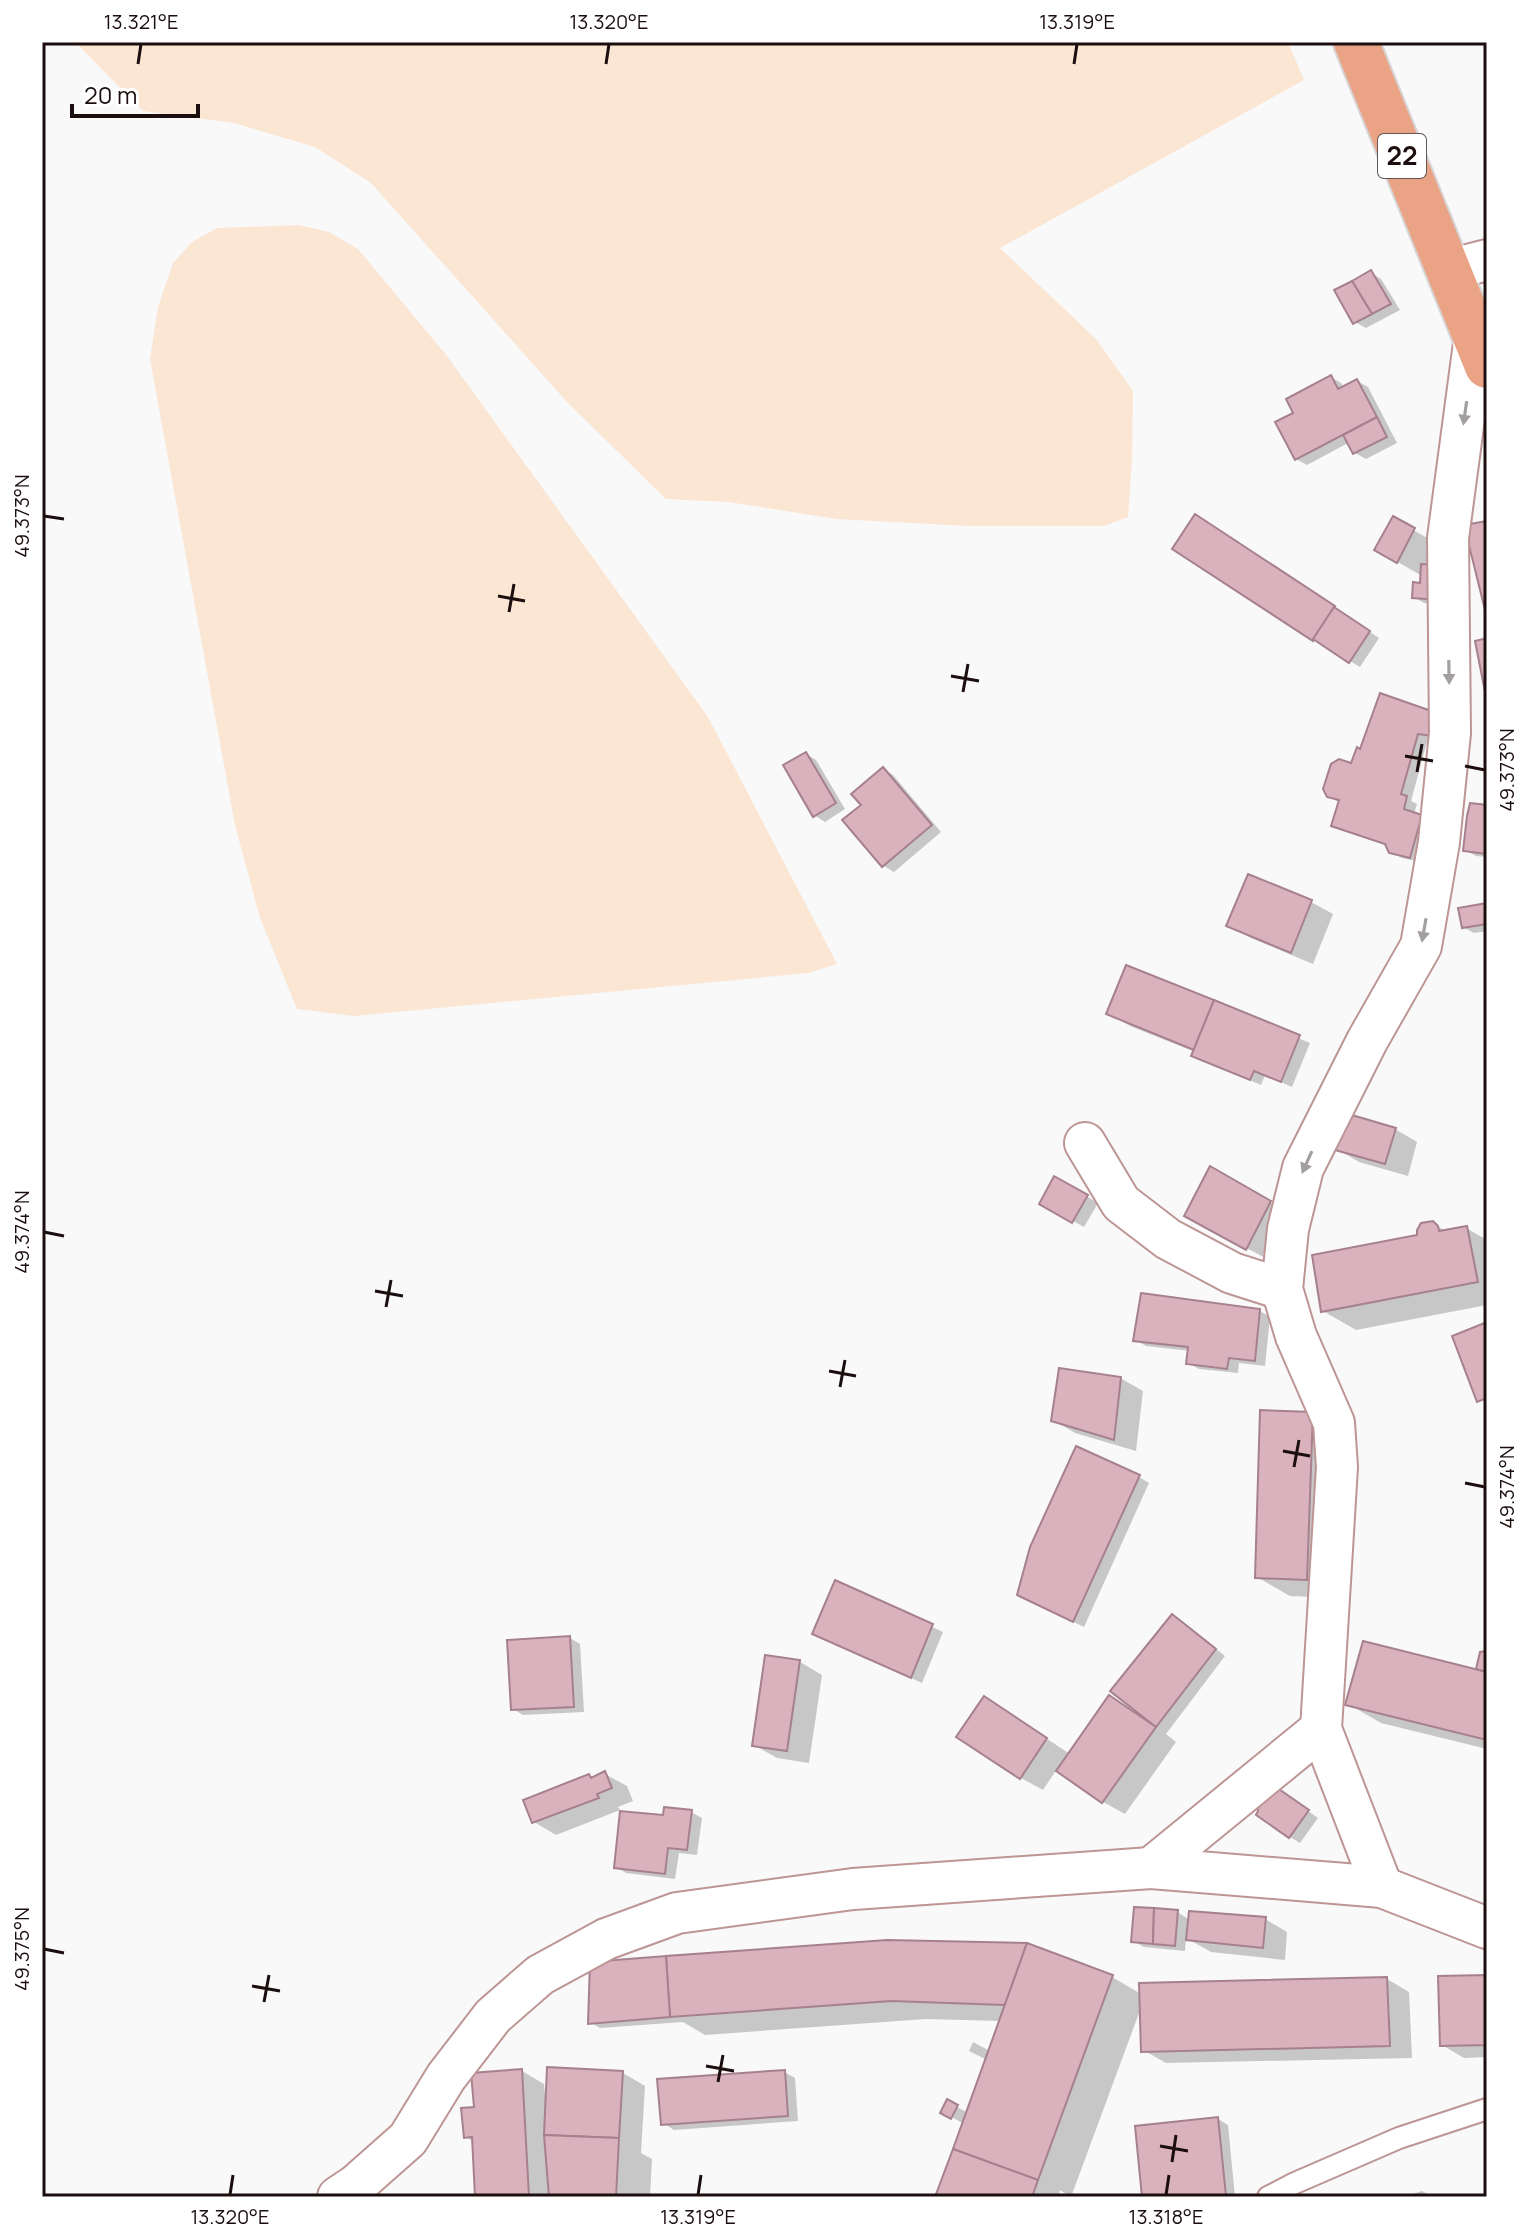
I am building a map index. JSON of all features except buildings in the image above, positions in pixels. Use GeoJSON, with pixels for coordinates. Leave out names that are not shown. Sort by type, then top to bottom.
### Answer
{"type":"FeatureCollection","features":[{"type":"Feature","properties":{"kind":"main road","name":"22"},"geometry":{"type":"LineString","coordinates":[[1356,42],[1467,265],[1481,351]]}},
{"type":"Feature","properties":{"kind":"street"},"geometry":{"type":"LineString","coordinates":[[1382,1887],[1321,1729],[1337,1467],[1334,1423],[1296,1336],[1282,1289],[1288,1229],[1303,1168],[1367,1041],[1421,946],[1439,842],[1450,733],[1448,538],[1481,351]]}},
{"type":"Feature","properties":{"kind":"street"},"geometry":{"type":"LineString","coordinates":[[1085,1143],[1121,1203],[1168,1239],[1232,1273],[1282,1289]]}},
{"type":"Feature","properties":{"kind":"street"},"geometry":{"type":"LineString","coordinates":[[1151,1868],[1321,1729]]}},
{"type":"Feature","properties":{"kind":"street"},"geometry":{"type":"LineString","coordinates":[[338,2197],[408,2139],[446,2077],[493,2016],[540,1975],[606,1939],[677,1913],[853,1889],[1151,1868],[1382,1887],[1487,1928]]}},
{"type":"Feature","properties":{"kind":"lane"},"geometry":{"type":"LineString","coordinates":[[1268,2197],[1399,2138],[1487,2109]]}},
{"type":"Feature","properties":{"kind":"shaded area"},"geometry":{"type":"Polygon","coordinates":[[[75,42],[1288,42],[1304,80],[1000,248],[1096,339],[1133,391],[1128,517],[1104,526],[968,526],[837,519],[728,502],[666,499],[568,403],[371,183],[315,147],[234,123],[143,111],[75,42]]]}},
{"type":"Feature","properties":{"kind":"shaded area"},"geometry":{"type":"Polygon","coordinates":[[[299,225],[329,232],[358,249],[447,356],[708,717],[837,964],[808,973],[354,1016],[297,1009],[260,918],[235,825],[150,359],[158,307],[173,263],[192,242],[217,228],[299,225]]]}}]}
